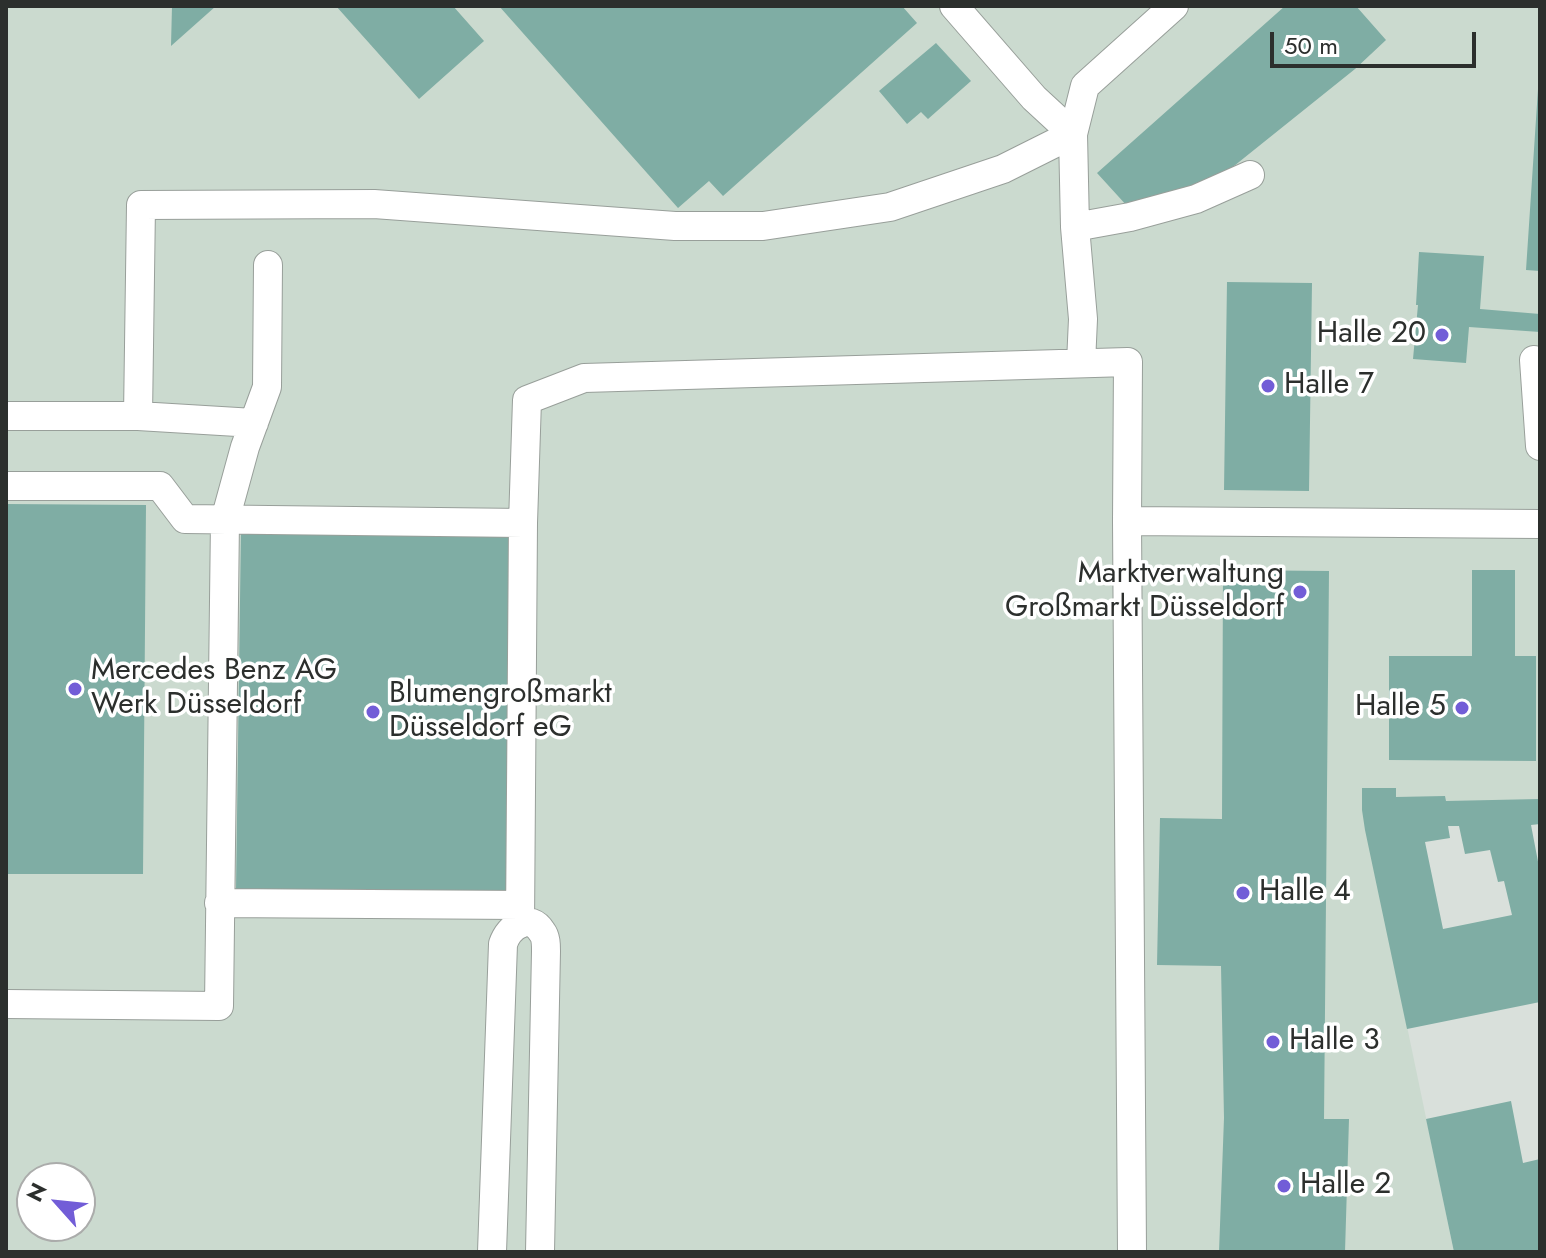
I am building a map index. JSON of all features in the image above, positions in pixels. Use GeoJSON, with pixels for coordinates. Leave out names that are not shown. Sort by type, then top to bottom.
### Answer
{"type":"FeatureCollection","features":[{"type":"Feature","properties":{"kind":"lane"},"geometry":{"type":"LineString","coordinates":[[954,6],[1034,98],[1073,134]]}},
{"type":"Feature","properties":{"kind":"lane"},"geometry":{"type":"LineString","coordinates":[[1081,363],[1083,319],[1075,227],[1073,134],[1085,86],[1174,6]]}},
{"type":"Feature","properties":{"kind":"lane"},"geometry":{"type":"LineString","coordinates":[[138,416],[141,205],[374,204],[675,226],[763,226],[890,207],[1003,169],[1073,134]]}},
{"type":"Feature","properties":{"kind":"lane"},"geometry":{"type":"LineString","coordinates":[[1075,227],[1130,217],[1196,199],[1250,175]]}},
{"type":"Feature","properties":{"kind":"lane"},"geometry":{"type":"LineString","coordinates":[[6,1004],[219,1006],[225,520],[242,458],[267,387],[268,265]]}},
{"type":"Feature","properties":{"kind":"lane"},"geometry":{"type":"LineString","coordinates":[[1534,360],[1540,446]]}},
{"type":"Feature","properties":{"kind":"lane"},"geometry":{"type":"LineString","coordinates":[[492,1252],[502,955],[506,936],[520,914],[527,400],[584,378],[1128,362],[1132,1252]]}},
{"type":"Feature","properties":{"kind":"lane"},"geometry":{"type":"LineString","coordinates":[[6,416],[138,416],[254,423]]}},
{"type":"Feature","properties":{"kind":"lane"},"geometry":{"type":"LineString","coordinates":[[6,486],[160,486],[185,519],[523,523]]}},
{"type":"Feature","properties":{"kind":"lane"},"geometry":{"type":"LineString","coordinates":[[1127,521],[1540,524]]}},
{"type":"Feature","properties":{"kind":"lane"},"geometry":{"type":"LineString","coordinates":[[219,903],[520,914],[542,931],[546,951],[540,1252]]}},
{"type":"Feature","properties":{"kind":"shaded area"},"geometry":{"type":"Polygon","coordinates":[[[6,6],[1540,6],[1540,824],[1377,828],[1389,940],[1454,1252],[6,1252],[6,6]]]}},
{"type":"Feature","properties":{"kind":"building"},"geometry":{"type":"Polygon","coordinates":[[[172,6],[216,6],[171,46],[172,6]]]}},
{"type":"Feature","properties":{"kind":"building"},"geometry":{"type":"Polygon","coordinates":[[[336,6],[453,6],[484,41],[419,99],[336,6]]]}},
{"type":"Feature","properties":{"kind":"building"},"geometry":{"type":"Polygon","coordinates":[[[499,6],[902,6],[917,23],[723,196],[709,181],[678,208],[499,6]]]}},
{"type":"Feature","properties":{"kind":"building"},"geometry":{"type":"Polygon","coordinates":[[[1285,6],[1356,6],[1386,40],[1355,69],[1229,170],[1186,189],[1128,207],[1097,173],[1285,6]]]}},
{"type":"Feature","properties":{"kind":"building"},"geometry":{"type":"Polygon","coordinates":[[[936,43],[971,81],[928,119],[921,112],[907,124],[879,91],[936,43]]]}},
{"type":"Feature","properties":{"kind":"building"},"geometry":{"type":"Polygon","coordinates":[[[1540,89],[1540,271],[1526,270],[1540,89]]]}},
{"type":"Feature","properties":{"kind":"building"},"geometry":{"type":"Polygon","coordinates":[[[1419,252],[1484,256],[1480,309],[1540,314],[1540,332],[1469,327],[1466,363],[1413,359],[1419,252]]]}},
{"type":"Feature","properties":{"kind":"building","name":"Halle 7"},"geometry":{"type":"Polygon","coordinates":[[[1227,282],[1312,283],[1309,491],[1224,490],[1227,282]]]}},
{"type":"Feature","properties":{"kind":"building","name":"Mercedes Benz AG Werk Düsseldorf"},"geometry":{"type":"Polygon","coordinates":[[[6,504],[146,505],[143,874],[6,874],[6,504]]]}},
{"type":"Feature","properties":{"kind":"building","name":"Blumengroßmarkt Düsseldorf eG"},"geometry":{"type":"Polygon","coordinates":[[[241,528],[511,534],[506,894],[236,890],[241,528]]]}},
{"type":"Feature","properties":{"kind":"building"},"geometry":{"type":"Polygon","coordinates":[[[1223,570],[1329,571],[1324,1119],[1349,1119],[1345,1252],[1219,1252],[1224,1118],[1221,966],[1157,965],[1160,818],[1222,819],[1223,570]]]}},
{"type":"Feature","properties":{"kind":"building","name":"Halle 5"},"geometry":{"type":"Polygon","coordinates":[[[1472,570],[1515,570],[1515,656],[1536,656],[1536,761],[1389,760],[1389,656],[1472,656],[1472,570]]]}},
{"type":"Feature","properties":{"kind":"building"},"geometry":{"type":"Polygon","coordinates":[[[1362,788],[1396,788],[1396,797],[1445,796],[1446,801],[1539,799],[1540,824],[1531,825],[1540,872],[1540,1002],[1407,1029],[1362,810],[1362,788]],[[1448,826],[1450,838],[1425,842],[1443,929],[1512,915],[1504,881],[1498,882],[1490,850],[1465,854],[1459,826],[1448,826]]]}},
{"type":"Feature","properties":{"kind":"building"},"geometry":{"type":"Polygon","coordinates":[[[1511,1101],[1523,1163],[1540,1159],[1540,1252],[1454,1252],[1426,1119],[1511,1101]]]}},
{"type":"Feature","properties":{"kind":"place","name":"Halle 20"},"geometry":{"type":"Point","coordinates":[1442,335]}},
{"type":"Feature","properties":{"kind":"place","name":"Halle 7"},"geometry":{"type":"Point","coordinates":[1268,386]}},
{"type":"Feature","properties":{"kind":"place","name":"Marktverwaltung Großmarkt Düsseldorf"},"geometry":{"type":"Point","coordinates":[1300,592]}},
{"type":"Feature","properties":{"kind":"place","name":"Mercedes Benz AG Werk Düsseldorf"},"geometry":{"type":"Point","coordinates":[75,689]}},
{"type":"Feature","properties":{"kind":"place","name":"Halle 5"},"geometry":{"type":"Point","coordinates":[1462,708]}},
{"type":"Feature","properties":{"kind":"place","name":"Blumengroßmarkt Düsseldorf eG"},"geometry":{"type":"Point","coordinates":[373,712]}},
{"type":"Feature","properties":{"kind":"place","name":"Halle 4"},"geometry":{"type":"Point","coordinates":[1243,893]}},
{"type":"Feature","properties":{"kind":"place","name":"Halle 3"},"geometry":{"type":"Point","coordinates":[1273,1042]}},
{"type":"Feature","properties":{"kind":"place","name":"Halle 2"},"geometry":{"type":"Point","coordinates":[1284,1186]}}]}
